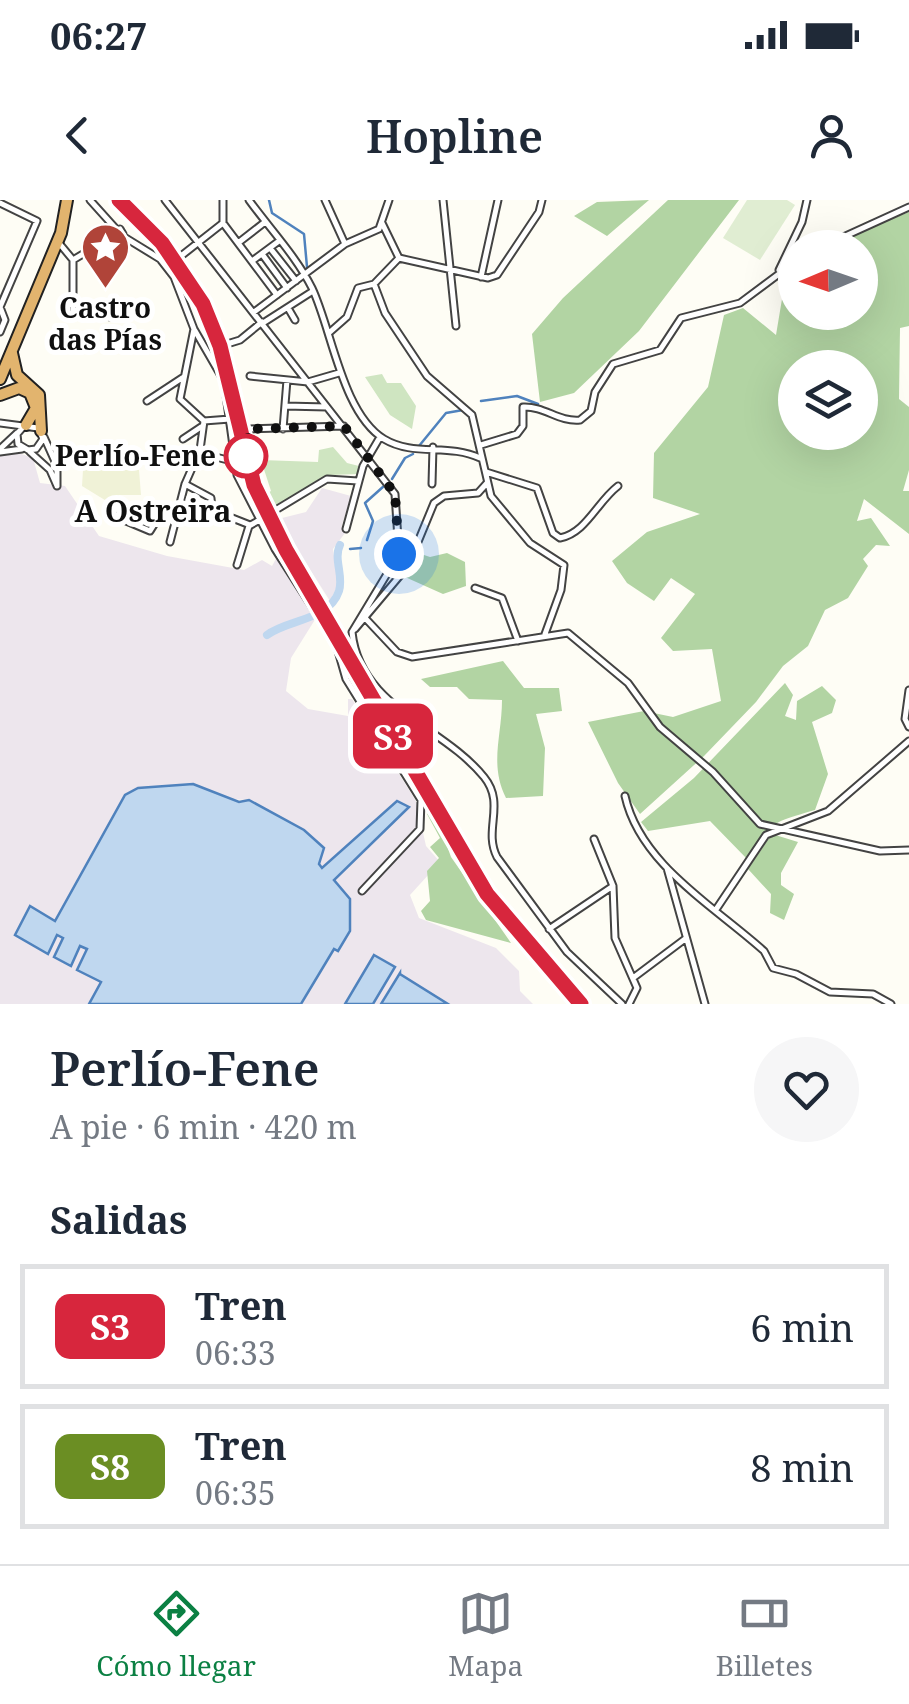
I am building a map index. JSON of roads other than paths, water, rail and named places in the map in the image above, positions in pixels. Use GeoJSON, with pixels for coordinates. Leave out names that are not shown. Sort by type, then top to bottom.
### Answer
{"type":"FeatureCollection","features":[{"type":"Feature","properties":{"kind":"highway"},"geometry":{"type":"LineString","coordinates":[[0,379],[58,241],[64,200]]}},
{"type":"Feature","properties":{"kind":"highway"},"geometry":{"type":"LineString","coordinates":[[0,363],[54,234],[64,200]]}},
{"type":"Feature","properties":{"kind":"highway"},"geometry":{"type":"LineString","coordinates":[[12,350],[17,376],[39,396],[42,432]]}},
{"type":"Feature","properties":{"kind":"highway"},"geometry":{"type":"LineString","coordinates":[[0,396],[19,388],[30,393],[35,413],[20,432]]}},
{"type":"Feature","properties":{"kind":"street"},"geometry":{"type":"LineString","coordinates":[[90,200],[118,233],[170,271],[194,329],[220,368],[230,419],[232,461],[336,644],[346,679],[421,800],[420,829],[362,891]]}},
{"type":"Feature","properties":{"kind":"street"},"geometry":{"type":"LineString","coordinates":[[165,200],[368,457],[397,500],[399,554],[352,632],[356,654],[380,692],[487,780],[497,803],[494,852],[576,963],[622,1004]]}},
{"type":"Feature","properties":{"kind":"street"},"geometry":{"type":"LineString","coordinates":[[223,200],[223,222],[277,295]]}},
{"type":"Feature","properties":{"kind":"street"},"geometry":{"type":"LineString","coordinates":[[249,200],[304,274],[339,373],[380,437],[406,449],[433,447],[480,458]]}},
{"type":"Feature","properties":{"kind":"street"},"geometry":{"type":"LineString","coordinates":[[325,200],[345,244]]}},
{"type":"Feature","properties":{"kind":"street"},"geometry":{"type":"LineString","coordinates":[[389,200],[382,223],[399,258],[481,277],[497,275],[539,212],[542,200]]}},
{"type":"Feature","properties":{"kind":"street"},"geometry":{"type":"LineString","coordinates":[[444,200],[456,326]]}},
{"type":"Feature","properties":{"kind":"street"},"geometry":{"type":"LineString","coordinates":[[481,277],[498,200]]}},
{"type":"Feature","properties":{"kind":"street"},"geometry":{"type":"LineString","coordinates":[[798,230],[807,200]]}},
{"type":"Feature","properties":{"kind":"street"},"geometry":{"type":"LineString","coordinates":[[0,203],[37,221],[0,306],[4,320],[0,332]]}},
{"type":"Feature","properties":{"kind":"street"},"geometry":{"type":"LineString","coordinates":[[858,230],[909,207]]}},
{"type":"Feature","properties":{"kind":"street"},"geometry":{"type":"LineString","coordinates":[[181,256],[223,222]]}},
{"type":"Feature","properties":{"kind":"street"},"geometry":{"type":"LineString","coordinates":[[238,242],[265,222]]}},
{"type":"Feature","properties":{"kind":"street"},"geometry":{"type":"LineString","coordinates":[[254,312],[345,244],[382,223]]}},
{"type":"Feature","properties":{"kind":"street"},"geometry":{"type":"LineString","coordinates":[[50,261],[70,258],[118,233]]}},
{"type":"Feature","properties":{"kind":"street"},"geometry":{"type":"LineString","coordinates":[[58,241],[70,258],[73,310],[111,317]]}},
{"type":"Feature","properties":{"kind":"street"},"geometry":{"type":"LineString","coordinates":[[252,261],[279,241]]}},
{"type":"Feature","properties":{"kind":"street"},"geometry":{"type":"LineString","coordinates":[[270,248],[296,281]]}},
{"type":"Feature","properties":{"kind":"street"},"geometry":{"type":"LineString","coordinates":[[262,254],[287,288]]}},
{"type":"Feature","properties":{"kind":"street"},"geometry":{"type":"LineString","coordinates":[[328,333],[347,317],[358,288],[374,284],[399,258]]}},
{"type":"Feature","properties":{"kind":"street"},"geometry":{"type":"LineString","coordinates":[[479,447],[517,434],[523,426],[524,406],[557,418],[580,420],[591,411],[595,392],[613,364],[660,350],[682,318],[740,302],[778,272]]}},
{"type":"Feature","properties":{"kind":"street"},"geometry":{"type":"LineString","coordinates":[[374,284],[385,313],[427,376],[472,415],[480,458],[495,502],[515,519],[530,543],[564,566],[545,634]]}},
{"type":"Feature","properties":{"kind":"street"},"geometry":{"type":"LineString","coordinates":[[227,344],[247,336],[313,291]]}},
{"type":"Feature","properties":{"kind":"street"},"geometry":{"type":"LineString","coordinates":[[288,308],[296,320]]}},
{"type":"Feature","properties":{"kind":"street"},"geometry":{"type":"LineString","coordinates":[[170,542],[185,484],[200,453],[203,424],[180,399],[194,329]]}},
{"type":"Feature","properties":{"kind":"street"},"geometry":{"type":"LineString","coordinates":[[250,376],[308,382],[339,373]]}},
{"type":"Feature","properties":{"kind":"street"},"geometry":{"type":"LineString","coordinates":[[147,401],[182,378]]}},
{"type":"Feature","properties":{"kind":"street"},"geometry":{"type":"LineString","coordinates":[[283,430],[287,380]]}},
{"type":"Feature","properties":{"kind":"street"},"geometry":{"type":"LineString","coordinates":[[285,406],[329,408]]}},
{"type":"Feature","properties":{"kind":"street"},"geometry":{"type":"LineString","coordinates":[[183,439],[203,424],[230,419]]}},
{"type":"Feature","properties":{"kind":"street"},"geometry":{"type":"LineString","coordinates":[[0,425],[20,432],[42,432]]}},
{"type":"Feature","properties":{"kind":"street"},"geometry":{"type":"LineString","coordinates":[[0,425],[20,432]]}},
{"type":"Feature","properties":{"kind":"street"},"geometry":{"type":"LineString","coordinates":[[249,429],[344,426]]}},
{"type":"Feature","properties":{"kind":"street"},"geometry":{"type":"LineString","coordinates":[[20,432],[26,450],[41,460],[57,486],[57,466],[42,432]]}},
{"type":"Feature","properties":{"kind":"street"},"geometry":{"type":"LineString","coordinates":[[0,450],[20,432]]}},
{"type":"Feature","properties":{"kind":"street"},"geometry":{"type":"LineString","coordinates":[[0,450],[39,446],[42,432]]}},
{"type":"Feature","properties":{"kind":"street"},"geometry":{"type":"LineString","coordinates":[[346,530],[358,481],[380,437]]}},
{"type":"Feature","properties":{"kind":"street"},"geometry":{"type":"LineString","coordinates":[[432,484],[433,447]]}},
{"type":"Feature","properties":{"kind":"street"},"geometry":{"type":"LineString","coordinates":[[200,453],[232,461]]}},
{"type":"Feature","properties":{"kind":"street"},"geometry":{"type":"LineString","coordinates":[[486,472],[537,488],[553,533],[560,538],[577,532],[601,500],[618,486]]}},
{"type":"Feature","properties":{"kind":"street"},"geometry":{"type":"LineString","coordinates":[[274,511],[327,479],[358,481]]}},
{"type":"Feature","properties":{"kind":"street"},"geometry":{"type":"LineString","coordinates":[[352,632],[408,566],[436,501],[476,494],[487,483]]}},
{"type":"Feature","properties":{"kind":"street"},"geometry":{"type":"LineString","coordinates":[[185,484],[212,498],[212,510],[250,525]]}},
{"type":"Feature","properties":{"kind":"street"},"geometry":{"type":"LineString","coordinates":[[112,514],[150,531],[160,515],[180,511]]}},
{"type":"Feature","properties":{"kind":"street"},"geometry":{"type":"LineString","coordinates":[[237,564],[250,525],[262,519]]}},
{"type":"Feature","properties":{"kind":"street"},"geometry":{"type":"LineString","coordinates":[[476,588],[502,598],[518,640]]}},
{"type":"Feature","properties":{"kind":"street"},"geometry":{"type":"LineString","coordinates":[[366,618],[397,652],[412,657],[568,632],[634,689],[660,728],[713,772],[745,811],[773,830],[880,851],[909,850]]}},
{"type":"Feature","properties":{"kind":"street"},"geometry":{"type":"LineString","coordinates":[[909,690],[905,718],[909,727]]}},
{"type":"Feature","properties":{"kind":"street"},"geometry":{"type":"LineString","coordinates":[[716,908],[759,842],[773,830],[828,811],[909,741]]}},
{"type":"Feature","properties":{"kind":"street"},"geometry":{"type":"LineString","coordinates":[[625,796],[636,832],[666,868],[767,953],[777,971],[796,974],[830,992],[873,994],[890,1004]]}},
{"type":"Feature","properties":{"kind":"street"},"geometry":{"type":"LineString","coordinates":[[594,839],[612,886],[615,938],[638,994],[629,1004]]}},
{"type":"Feature","properties":{"kind":"street"},"geometry":{"type":"LineString","coordinates":[[666,868],[704,1004]]}},
{"type":"Feature","properties":{"kind":"street"},"geometry":{"type":"LineString","coordinates":[[549,930],[612,886]]}},
{"type":"Feature","properties":{"kind":"street"},"geometry":{"type":"LineString","coordinates":[[633,978],[685,938]]}},
{"type":"Feature","properties":{"kind":"water"},"geometry":{"type":"Polygon","coordinates":[[[193,784],[239,802],[249,800],[304,830],[324,848],[319,864],[322,868],[397,801],[409,807],[334,880],[350,899],[350,931],[338,951],[334,949],[301,1004],[89,1004],[101,982],[77,970],[87,949],[80,946],[71,966],[54,957],[63,938],[57,935],[48,954],[15,935],[30,906],[55,921],[125,795],[138,788],[193,784]]]}},
{"type":"Feature","properties":{"kind":"water"},"geometry":{"type":"Polygon","coordinates":[[[374,955],[395,967],[373,1004],[345,1004],[374,955]]]}},
{"type":"Feature","properties":{"kind":"water"},"geometry":{"type":"Polygon","coordinates":[[[400,974],[448,1004],[381,1004],[400,974]]]}},
{"type":"Feature","properties":{"kind":"waterway"},"geometry":{"type":"LineString","coordinates":[[269,200],[272,213],[304,234],[307,267]]}},
{"type":"Feature","properties":{"kind":"waterway"},"geometry":{"type":"LineString","coordinates":[[481,401],[517,396],[538,404]]}},
{"type":"Feature","properties":{"kind":"waterway"},"geometry":{"type":"LineString","coordinates":[[419,446],[446,413],[463,410]]}},
{"type":"Feature","properties":{"kind":"waterway"},"geometry":{"type":"LineString","coordinates":[[392,479],[405,458],[413,454]]}},
{"type":"Feature","properties":{"kind":"waterway"},"geometry":{"type":"LineString","coordinates":[[367,540],[373,521],[365,503],[384,486]]}},
{"type":"Feature","properties":{"kind":"waterway"},"geometry":{"type":"LineString","coordinates":[[267,635],[317,614],[334,601],[340,585],[340,545]]}},
{"type":"Feature","properties":{"kind":"waterway"},"geometry":{"type":"LineString","coordinates":[[350,549],[361,548]]}},
{"type":"Feature","properties":{"kind":"railway"},"geometry":{"type":"LineString","coordinates":[[119,200],[162,243],[203,304],[219,346],[254,485],[286,550],[487,894],[581,1004]]}},
{"type":"Feature","properties":{"kind":"train","name":"S3"},"geometry":{"type":"LineString","coordinates":[[119,200],[162,243],[210,318],[254,485],[286,550],[487,894],[581,1004]]}},
{"type":"Feature","properties":{"kind":"place","name":"Castro das Pías"},"geometry":{"type":"Point","coordinates":[105,290]}},
{"type":"Feature","properties":{"kind":"place","name":"Perlío-Fene"},"geometry":{"type":"Point","coordinates":[246,456]}},
{"type":"Feature","properties":{"kind":"district","name":"A Ostreira"},"geometry":{"type":"Point","coordinates":[153,512]}}]}
